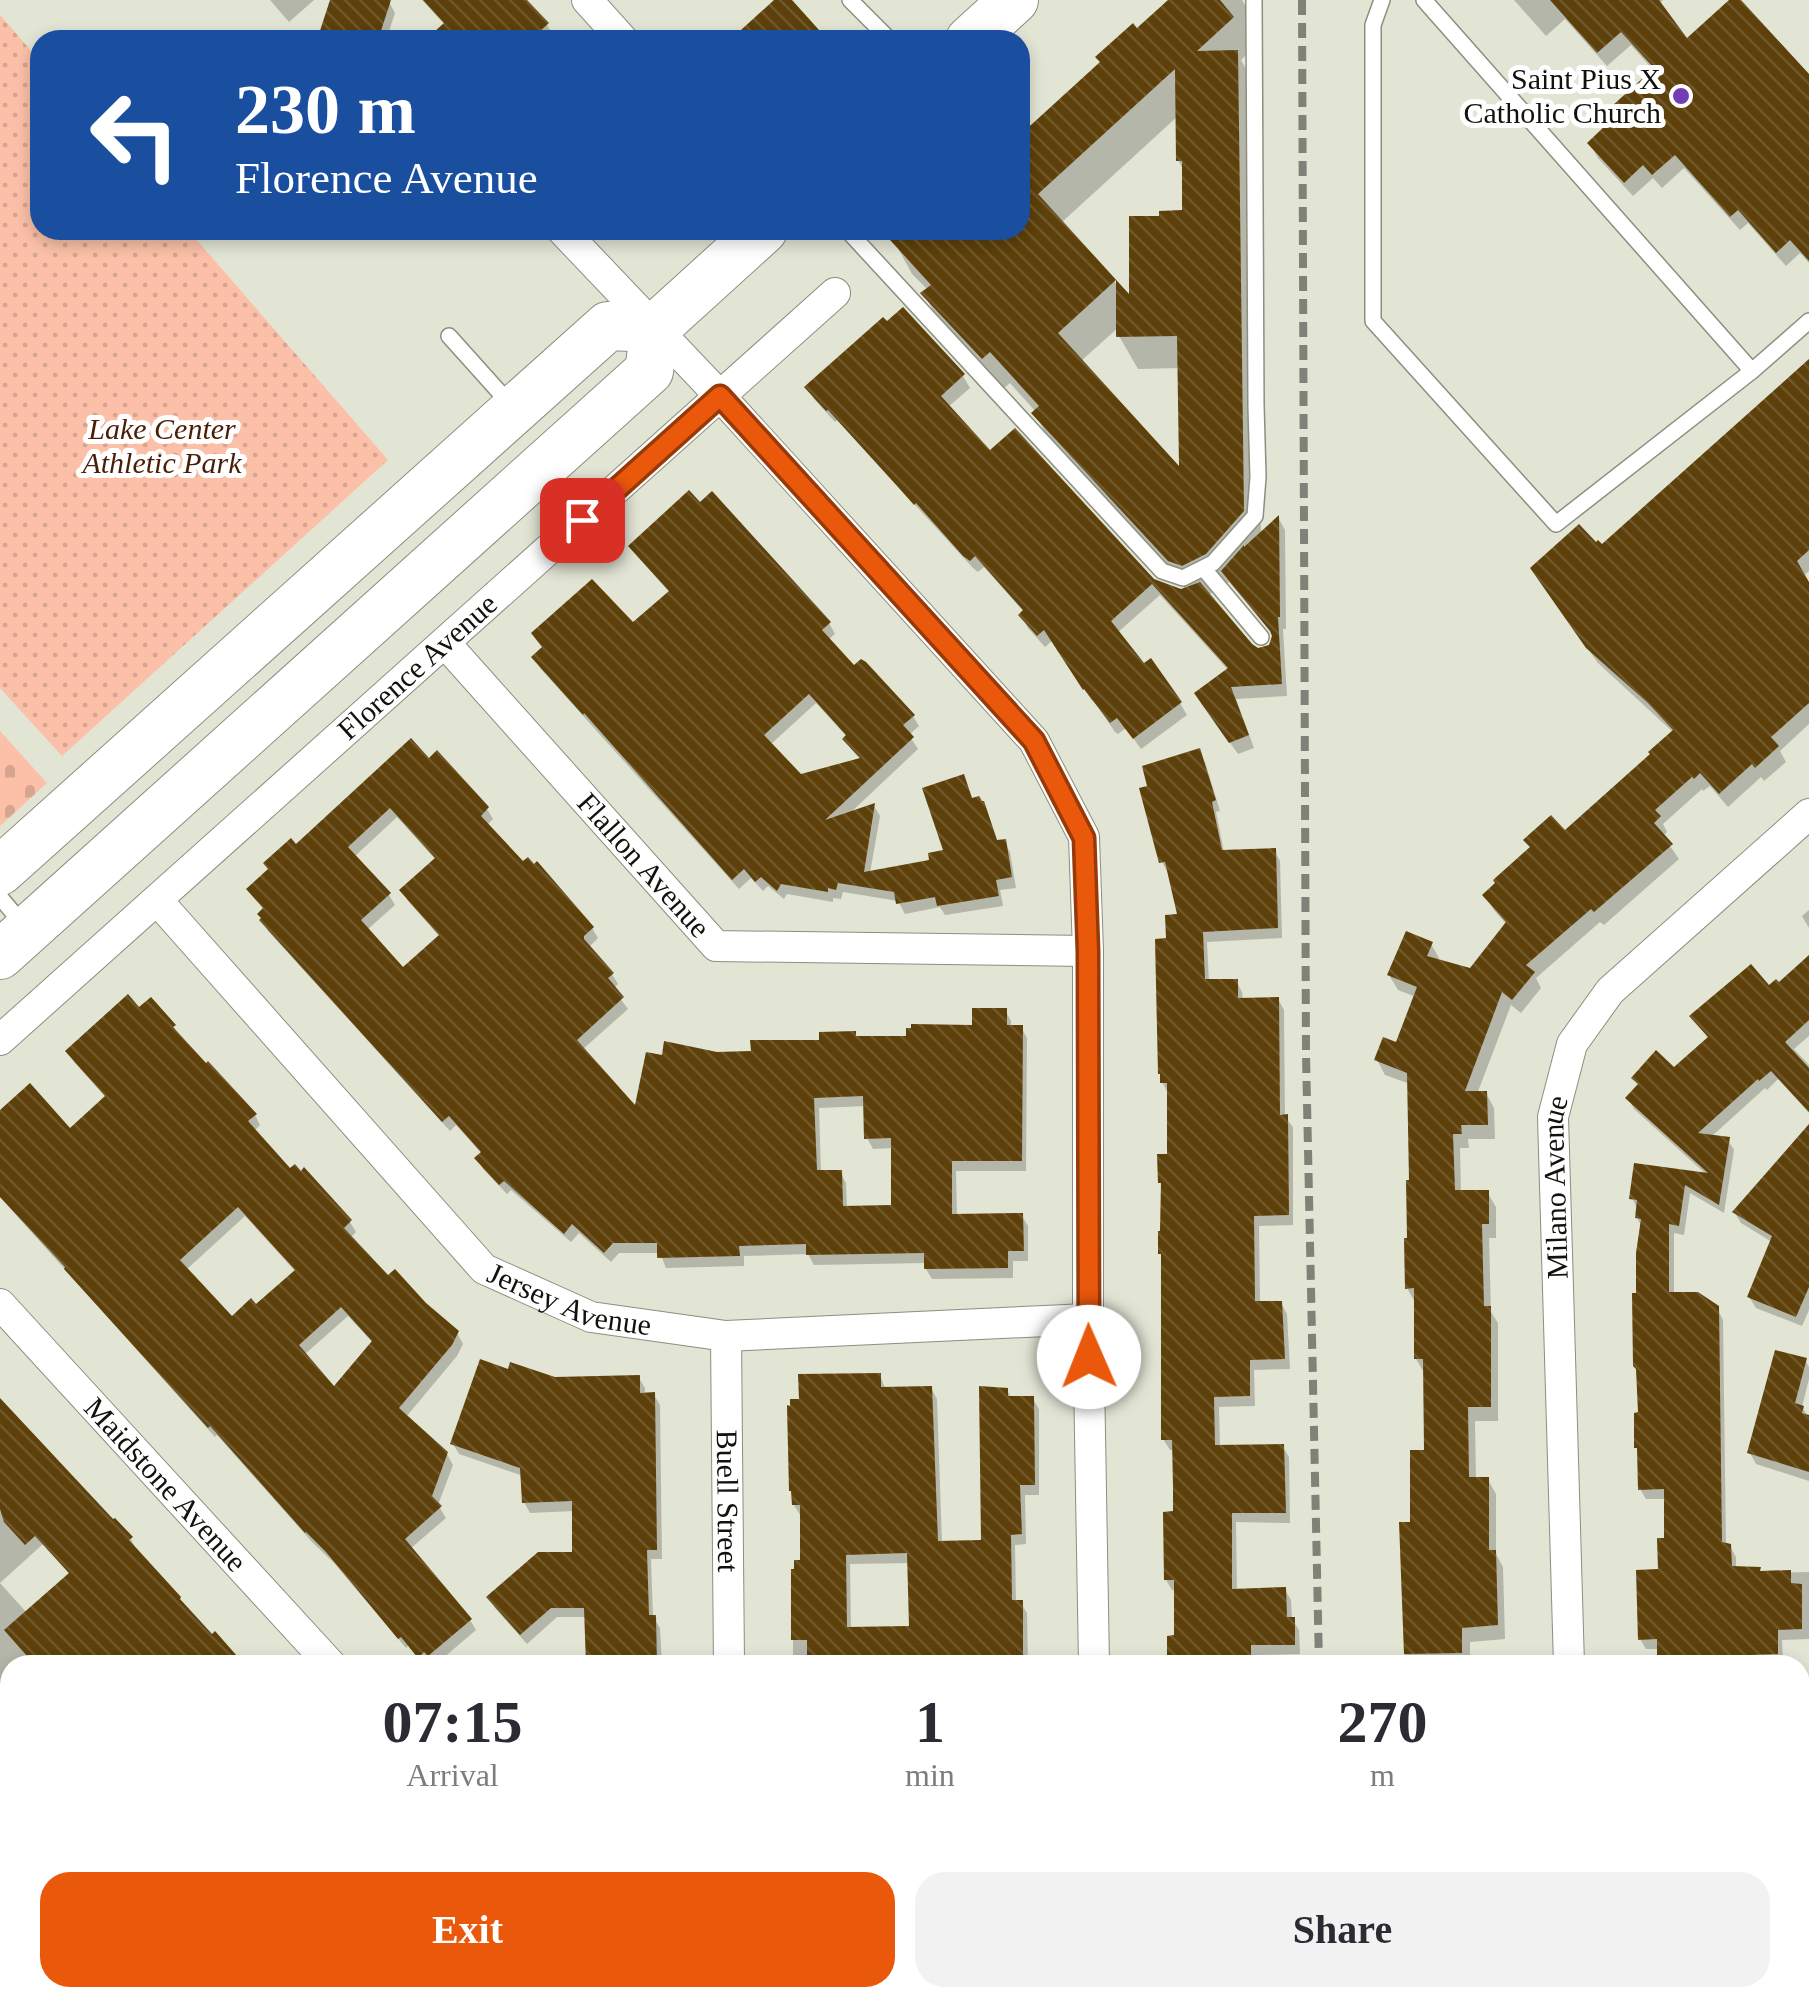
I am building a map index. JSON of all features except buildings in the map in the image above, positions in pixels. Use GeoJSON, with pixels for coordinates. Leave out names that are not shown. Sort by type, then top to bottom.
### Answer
{"type":"FeatureCollection","features":[{"type":"Feature","properties":{"kind":"main road"},"geometry":{"type":"LineString","coordinates":[[981,30],[1014,0]]}},
{"type":"Feature","properties":{"kind":"main road"},"geometry":{"type":"LineString","coordinates":[[9,927],[650,372],[655,328],[752,240]]}},
{"type":"Feature","properties":{"kind":"main road"},"geometry":{"type":"LineString","coordinates":[[0,872],[608,326],[655,328]]}},
{"type":"Feature","properties":{"kind":"street"},"geometry":{"type":"LineString","coordinates":[[587,0],[614,30]]}},
{"type":"Feature","properties":{"kind":"street"},"geometry":{"type":"LineString","coordinates":[[571,240],[720,396],[1034,741],[1084,838],[1094,1655]]}},
{"type":"Feature","properties":{"kind":"street","name":"Florence Avenue"},"geometry":{"type":"LineString","coordinates":[[0,1040],[835,294]]}},
{"type":"Feature","properties":{"kind":"street","name":"Flallon Avenue"},"geometry":{"type":"LineString","coordinates":[[444,643],[716,946],[1088,952]]}},
{"type":"Feature","properties":{"kind":"street","name":"Milano Avenue"},"geometry":{"type":"LineString","coordinates":[[1569,1655],[1553,1117],[1572,1044],[1610,991],[1809,814]]}},
{"type":"Feature","properties":{"kind":"street","name":"Jersey Avenue"},"geometry":{"type":"LineString","coordinates":[[157,900],[484,1269],[591,1317],[726,1336],[1088,1319]]}},
{"type":"Feature","properties":{"kind":"street","name":"Maidstone Avenue"},"geometry":{"type":"LineString","coordinates":[[0,1304],[323,1655]]}},
{"type":"Feature","properties":{"kind":"street","name":"Buell Street"},"geometry":{"type":"LineString","coordinates":[[726,1336],[729,1655]]}},
{"type":"Feature","properties":{"kind":"lane"},"geometry":{"type":"LineString","coordinates":[[850,0],[880,30]]}},
{"type":"Feature","properties":{"kind":"lane"},"geometry":{"type":"LineString","coordinates":[[856,240],[1162,571],[1184,578],[1213,564],[1255,516],[1258,477],[1254,0]]}},
{"type":"Feature","properties":{"kind":"lane"},"geometry":{"type":"LineString","coordinates":[[1382,0],[1373,26],[1372,320],[1556,524],[1752,371],[1809,321]]}},
{"type":"Feature","properties":{"kind":"lane"},"geometry":{"type":"LineString","coordinates":[[1424,0],[1752,371]]}},
{"type":"Feature","properties":{"kind":"lane"},"geometry":{"type":"LineString","coordinates":[[449,336],[515,409]]}},
{"type":"Feature","properties":{"kind":"lane"},"geometry":{"type":"LineString","coordinates":[[1204,568],[1260,637]]}},
{"type":"Feature","properties":{"kind":"green space","name":"Lake Center Athletic Park"},"geometry":{"type":"Polygon","coordinates":[[[0,15],[30,50],[30,240],[197,240],[388,460],[62,756],[0,688],[0,15]]]}},
{"type":"Feature","properties":{"kind":"green space"},"geometry":{"type":"Polygon","coordinates":[[[0,731],[47,783],[0,826],[0,731]]]}},
{"type":"Feature","properties":{"kind":"railway"},"geometry":{"type":"LineString","coordinates":[[1302,0],[1306,1055],[1319,1655]]}},
{"type":"Feature","properties":{"kind":"place","name":"Saint Pius X Catholic Church"},"geometry":{"type":"Point","coordinates":[1681,96]}},
{"type":"Feature","properties":{"kind":"route"},"geometry":{"type":"LineString","coordinates":[[582,520],[720,396],[1034,741],[1084,838],[1089,1357]]}}]}
